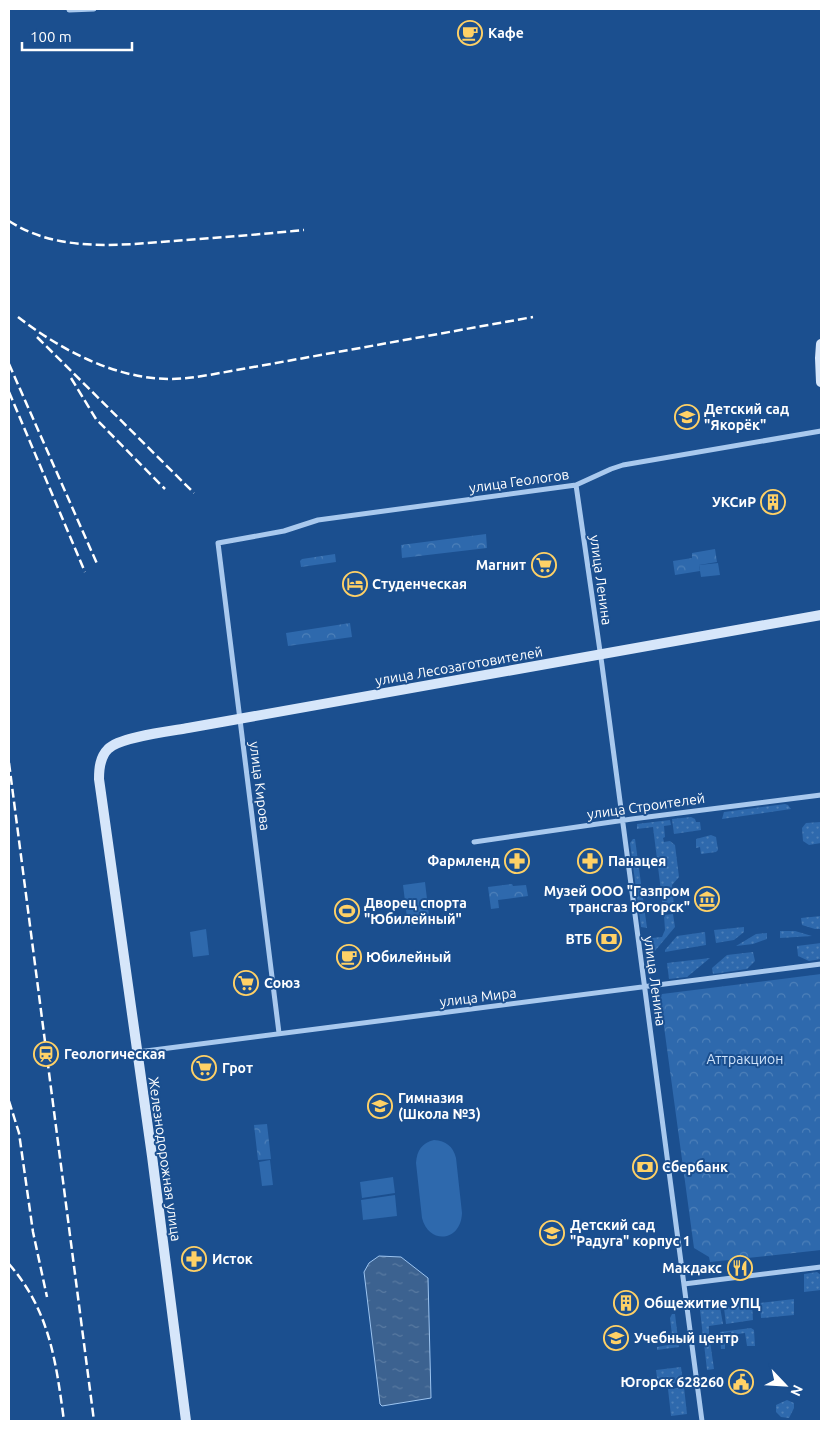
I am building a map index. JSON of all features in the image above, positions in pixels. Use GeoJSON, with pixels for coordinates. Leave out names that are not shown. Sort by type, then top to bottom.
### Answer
{"type":"FeatureCollection","features":[{"type":"Feature","properties":{"kind":"main road"},"geometry":{"type":"LineString","coordinates":[[821,344],[821,382]]}},
{"type":"Feature","properties":{"kind":"main road","name":"улица Лесозаготовителей"},"geometry":{"type":"LineString","coordinates":[[105,753],[120,741],[821,614]]}},
{"type":"Feature","properties":{"kind":"main road","name":"Железнодорожная улица"},"geometry":{"type":"LineString","coordinates":[[105,753],[101,760],[99,778],[186,1421]]}},
{"type":"Feature","properties":{"kind":"street"},"geometry":{"type":"LineString","coordinates":[[69,10],[94,9]]}},
{"type":"Feature","properties":{"kind":"street","name":"улица Геологов"},"geometry":{"type":"LineString","coordinates":[[218,543],[284,531],[318,520],[576,485],[623,465],[821,431]]}},
{"type":"Feature","properties":{"kind":"street","name":"улица Ленина"},"geometry":{"type":"LineString","coordinates":[[576,485],[702,1421]]}},
{"type":"Feature","properties":{"kind":"street","name":"улица Кирова"},"geometry":{"type":"LineString","coordinates":[[218,543],[279,1033]]}},
{"type":"Feature","properties":{"kind":"street","name":"улица Строителей"},"geometry":{"type":"LineString","coordinates":[[474,842],[821,795]]}},
{"type":"Feature","properties":{"kind":"street","name":"улица Мира"},"geometry":{"type":"LineString","coordinates":[[137,1052],[821,964]]}},
{"type":"Feature","properties":{"kind":"street"},"geometry":{"type":"LineString","coordinates":[[684,1284],[821,1267]]}},
{"type":"Feature","properties":{"kind":"green space"},"geometry":{"type":"Polygon","coordinates":[[[486,534],[487,548],[402,558],[401,545],[486,534]]]}},
{"type":"Feature","properties":{"kind":"green space"},"geometry":{"type":"Polygon","coordinates":[[[715,549],[717,562],[699,565],[700,571],[675,575],[673,561],[692,558],[692,553],[715,549]]]}},
{"type":"Feature","properties":{"kind":"green space"},"geometry":{"type":"Polygon","coordinates":[[[335,554],[336,562],[301,567],[300,561],[302,559],[335,554]]]}},
{"type":"Feature","properties":{"kind":"green space"},"geometry":{"type":"Polygon","coordinates":[[[718,563],[720,575],[701,577],[699,565],[718,563]]]}},
{"type":"Feature","properties":{"kind":"green space"},"geometry":{"type":"Polygon","coordinates":[[[350,623],[352,637],[288,646],[286,633],[350,623]]]}},
{"type":"Feature","properties":{"kind":"green space"},"geometry":{"type":"Polygon","coordinates":[[[785,804],[791,809],[722,819],[724,812],[785,804]]]}},
{"type":"Feature","properties":{"kind":"green space"},"geometry":{"type":"Polygon","coordinates":[[[691,817],[696,822],[700,822],[701,830],[674,834],[672,819],[691,817]]]}},
{"type":"Feature","properties":{"kind":"green space"},"geometry":{"type":"Polygon","coordinates":[[[670,820],[671,825],[664,826],[665,837],[663,838],[664,842],[670,841],[675,845],[679,877],[672,885],[674,906],[663,907],[653,827],[637,829],[637,824],[670,820]]]}},
{"type":"Feature","properties":{"kind":"green space"},"geometry":{"type":"Polygon","coordinates":[[[821,822],[821,843],[809,845],[803,841],[802,828],[806,823],[821,822]]]}},
{"type":"Feature","properties":{"kind":"green space"},"geometry":{"type":"Polygon","coordinates":[[[711,835],[716,837],[718,850],[701,854],[700,847],[696,848],[696,839],[711,835]]]}},
{"type":"Feature","properties":{"kind":"green space"},"geometry":{"type":"Polygon","coordinates":[[[635,839],[647,928],[641,927],[630,843],[635,839]]]}},
{"type":"Feature","properties":{"kind":"green space"},"geometry":{"type":"Polygon","coordinates":[[[425,882],[430,924],[408,926],[403,885],[425,882]]]}},
{"type":"Feature","properties":{"kind":"green space"},"geometry":{"type":"Polygon","coordinates":[[[512,884],[513,886],[526,885],[528,896],[498,900],[499,908],[491,909],[488,887],[512,884]]]}},
{"type":"Feature","properties":{"kind":"green space"},"geometry":{"type":"Polygon","coordinates":[[[673,914],[675,927],[654,952],[652,938],[662,937],[665,930],[664,915],[673,914]]]}},
{"type":"Feature","properties":{"kind":"green space"},"geometry":{"type":"Polygon","coordinates":[[[821,916],[821,929],[802,925],[801,918],[821,916]]]}},
{"type":"Feature","properties":{"kind":"green space"},"geometry":{"type":"Polygon","coordinates":[[[744,927],[744,932],[734,940],[716,943],[714,930],[744,927]]]}},
{"type":"Feature","properties":{"kind":"green space"},"geometry":{"type":"Polygon","coordinates":[[[206,929],[209,955],[193,957],[190,932],[206,929]]]}},
{"type":"Feature","properties":{"kind":"green space"},"geometry":{"type":"Polygon","coordinates":[[[780,931],[795,931],[812,936],[780,938],[780,931]]]}},
{"type":"Feature","properties":{"kind":"green space"},"geometry":{"type":"Polygon","coordinates":[[[705,932],[706,945],[665,952],[677,936],[705,932]]]}},
{"type":"Feature","properties":{"kind":"green space"},"geometry":{"type":"Polygon","coordinates":[[[767,933],[767,939],[753,944],[736,946],[756,934],[767,933]]]}},
{"type":"Feature","properties":{"kind":"green space"},"geometry":{"type":"Polygon","coordinates":[[[821,943],[821,959],[809,961],[798,956],[797,946],[821,943]]]}},
{"type":"Feature","properties":{"kind":"green space"},"geometry":{"type":"Polygon","coordinates":[[[753,952],[755,961],[747,969],[713,974],[712,968],[727,955],[753,952]]]}},
{"type":"Feature","properties":{"kind":"green space"},"geometry":{"type":"Polygon","coordinates":[[[710,958],[687,977],[669,979],[667,963],[710,958]]]}},
{"type":"Feature","properties":{"kind":"green space","name":"Аттракцион"},"geometry":{"type":"Polygon","coordinates":[[[821,974],[821,1250],[710,1262],[709,1257],[694,1248],[660,997],[662,994],[821,974]]]}},
{"type":"Feature","properties":{"kind":"green space"},"geometry":{"type":"Polygon","coordinates":[[[267,1124],[271,1159],[258,1160],[254,1125],[267,1124]]]}},
{"type":"Feature","properties":{"kind":"green space"},"geometry":{"type":"Polygon","coordinates":[[[434,1140],[448,1145],[455,1154],[462,1213],[456,1230],[444,1236],[437,1236],[431,1233],[422,1218],[416,1163],[421,1148],[426,1143],[434,1140]]]}},
{"type":"Feature","properties":{"kind":"green space"},"geometry":{"type":"Polygon","coordinates":[[[270,1160],[273,1185],[262,1186],[259,1162],[270,1160]]]}},
{"type":"Feature","properties":{"kind":"green space"},"geometry":{"type":"Polygon","coordinates":[[[393,1177],[395,1193],[362,1198],[360,1182],[393,1177]]]}},
{"type":"Feature","properties":{"kind":"green space"},"geometry":{"type":"Polygon","coordinates":[[[395,1195],[397,1216],[363,1220],[361,1200],[395,1195]]]}},
{"type":"Feature","properties":{"kind":"green space"},"geometry":{"type":"Polygon","coordinates":[[[817,1272],[821,1275],[821,1290],[804,1292],[804,1274],[817,1272]]]}},
{"type":"Feature","properties":{"kind":"green space"},"geometry":{"type":"Polygon","coordinates":[[[794,1299],[794,1315],[761,1318],[760,1303],[794,1299]]]}},
{"type":"Feature","properties":{"kind":"green space"},"geometry":{"type":"Polygon","coordinates":[[[752,1304],[753,1320],[726,1324],[724,1308],[752,1304]]]}},
{"type":"Feature","properties":{"kind":"green space"},"geometry":{"type":"Polygon","coordinates":[[[720,1307],[723,1324],[709,1326],[709,1337],[703,1337],[700,1310],[720,1307]]]}},
{"type":"Feature","properties":{"kind":"green space"},"geometry":{"type":"Polygon","coordinates":[[[672,1314],[675,1314],[679,1347],[657,1350],[657,1347],[673,1344],[670,1318],[672,1314]]]}},
{"type":"Feature","properties":{"kind":"green space"},"geometry":{"type":"Polygon","coordinates":[[[751,1328],[754,1330],[755,1346],[747,1346],[745,1333],[731,1335],[731,1332],[725,1333],[725,1349],[721,1349],[720,1332],[751,1328]]]}},
{"type":"Feature","properties":{"kind":"green space"},"geometry":{"type":"Polygon","coordinates":[[[710,1341],[714,1369],[707,1370],[704,1344],[710,1341]]]}},
{"type":"Feature","properties":{"kind":"green space"},"geometry":{"type":"Polygon","coordinates":[[[681,1367],[683,1382],[658,1385],[656,1370],[681,1367]]]}},
{"type":"Feature","properties":{"kind":"green space"},"geometry":{"type":"Polygon","coordinates":[[[684,1387],[687,1414],[671,1416],[668,1389],[684,1387]]]}},
{"type":"Feature","properties":{"kind":"green space"},"geometry":{"type":"Polygon","coordinates":[[[787,1400],[794,1403],[794,1408],[789,1418],[781,1417],[776,1412],[776,1405],[787,1400]]]}},
{"type":"Feature","properties":{"kind":"water"},"geometry":{"type":"Polygon","coordinates":[[[379,1256],[401,1257],[428,1278],[431,1398],[382,1406],[380,1404],[364,1272],[369,1263],[379,1256]]]}},
{"type":"Feature","properties":{"kind":"railway"},"geometry":{"type":"LineString","coordinates":[[9,221],[29,232],[50,239],[95,245],[141,244],[304,230]]}},
{"type":"Feature","properties":{"kind":"railway"},"geometry":{"type":"LineString","coordinates":[[18,317],[52,341],[109,368],[150,378],[171,379],[209,375],[533,317]]}},
{"type":"Feature","properties":{"kind":"railway"},"geometry":{"type":"LineString","coordinates":[[37,337],[194,493]]}},
{"type":"Feature","properties":{"kind":"railway"},"geometry":{"type":"LineString","coordinates":[[9,364],[98,566]]}},
{"type":"Feature","properties":{"kind":"railway"},"geometry":{"type":"LineString","coordinates":[[71,378],[96,419],[165,489]]}},
{"type":"Feature","properties":{"kind":"railway"},"geometry":{"type":"LineString","coordinates":[[9,392],[85,572]]}},
{"type":"Feature","properties":{"kind":"railway"},"geometry":{"type":"LineString","coordinates":[[9,763],[94,1421]]}},
{"type":"Feature","properties":{"kind":"railway"},"geometry":{"type":"LineString","coordinates":[[9,1101],[19,1133],[33,1232],[47,1297]]}},
{"type":"Feature","properties":{"kind":"railway"},"geometry":{"type":"LineString","coordinates":[[9,1264],[34,1300],[49,1338],[58,1378],[64,1421]]}},
{"type":"Feature","properties":{"kind":"place","name":"Кафе"},"geometry":{"type":"Point","coordinates":[470,33]}},
{"type":"Feature","properties":{"kind":"place","name":"Детский сад \"Якорёк\""},"geometry":{"type":"Point","coordinates":[687,417]}},
{"type":"Feature","properties":{"kind":"place","name":"УКСиР"},"geometry":{"type":"Point","coordinates":[773,502]}},
{"type":"Feature","properties":{"kind":"place","name":"Магнит"},"geometry":{"type":"Point","coordinates":[544,565]}},
{"type":"Feature","properties":{"kind":"place","name":"Студенческая"},"geometry":{"type":"Point","coordinates":[355,584]}},
{"type":"Feature","properties":{"kind":"place","name":"Фармленд"},"geometry":{"type":"Point","coordinates":[517,861]}},
{"type":"Feature","properties":{"kind":"place","name":"Панацея"},"geometry":{"type":"Point","coordinates":[590,861]}},
{"type":"Feature","properties":{"kind":"place","name":"Музей ООО \"Газпром трансгаз Югорск\""},"geometry":{"type":"Point","coordinates":[707,899]}},
{"type":"Feature","properties":{"kind":"place","name":"Дворец спорта \"Юбилейный\""},"geometry":{"type":"Point","coordinates":[347,911]}},
{"type":"Feature","properties":{"kind":"place","name":"ВТБ"},"geometry":{"type":"Point","coordinates":[609,939]}},
{"type":"Feature","properties":{"kind":"place","name":"Юбилейный"},"geometry":{"type":"Point","coordinates":[349,957]}},
{"type":"Feature","properties":{"kind":"place","name":"Союз"},"geometry":{"type":"Point","coordinates":[246,983]}},
{"type":"Feature","properties":{"kind":"place","name":"Геологическая"},"geometry":{"type":"Point","coordinates":[46,1054]}},
{"type":"Feature","properties":{"kind":"place","name":"Грот"},"geometry":{"type":"Point","coordinates":[204,1068]}},
{"type":"Feature","properties":{"kind":"place","name":"Гимназия (Школа №3)"},"geometry":{"type":"Point","coordinates":[380,1106]}},
{"type":"Feature","properties":{"kind":"place","name":"Сбербанк"},"geometry":{"type":"Point","coordinates":[645,1167]}},
{"type":"Feature","properties":{"kind":"place","name":"Детский сад \"Радуга\" корпус 1"},"geometry":{"type":"Point","coordinates":[552,1233]}},
{"type":"Feature","properties":{"kind":"place","name":"Исток"},"geometry":{"type":"Point","coordinates":[194,1259]}},
{"type":"Feature","properties":{"kind":"place","name":"Макдакс"},"geometry":{"type":"Point","coordinates":[740,1268]}},
{"type":"Feature","properties":{"kind":"place","name":"Общежитие УПЦ"},"geometry":{"type":"Point","coordinates":[626,1303]}},
{"type":"Feature","properties":{"kind":"place","name":"Учебный центр"},"geometry":{"type":"Point","coordinates":[616,1338]}},
{"type":"Feature","properties":{"kind":"place","name":"Югорск 628260"},"geometry":{"type":"Point","coordinates":[741,1382]}}]}
